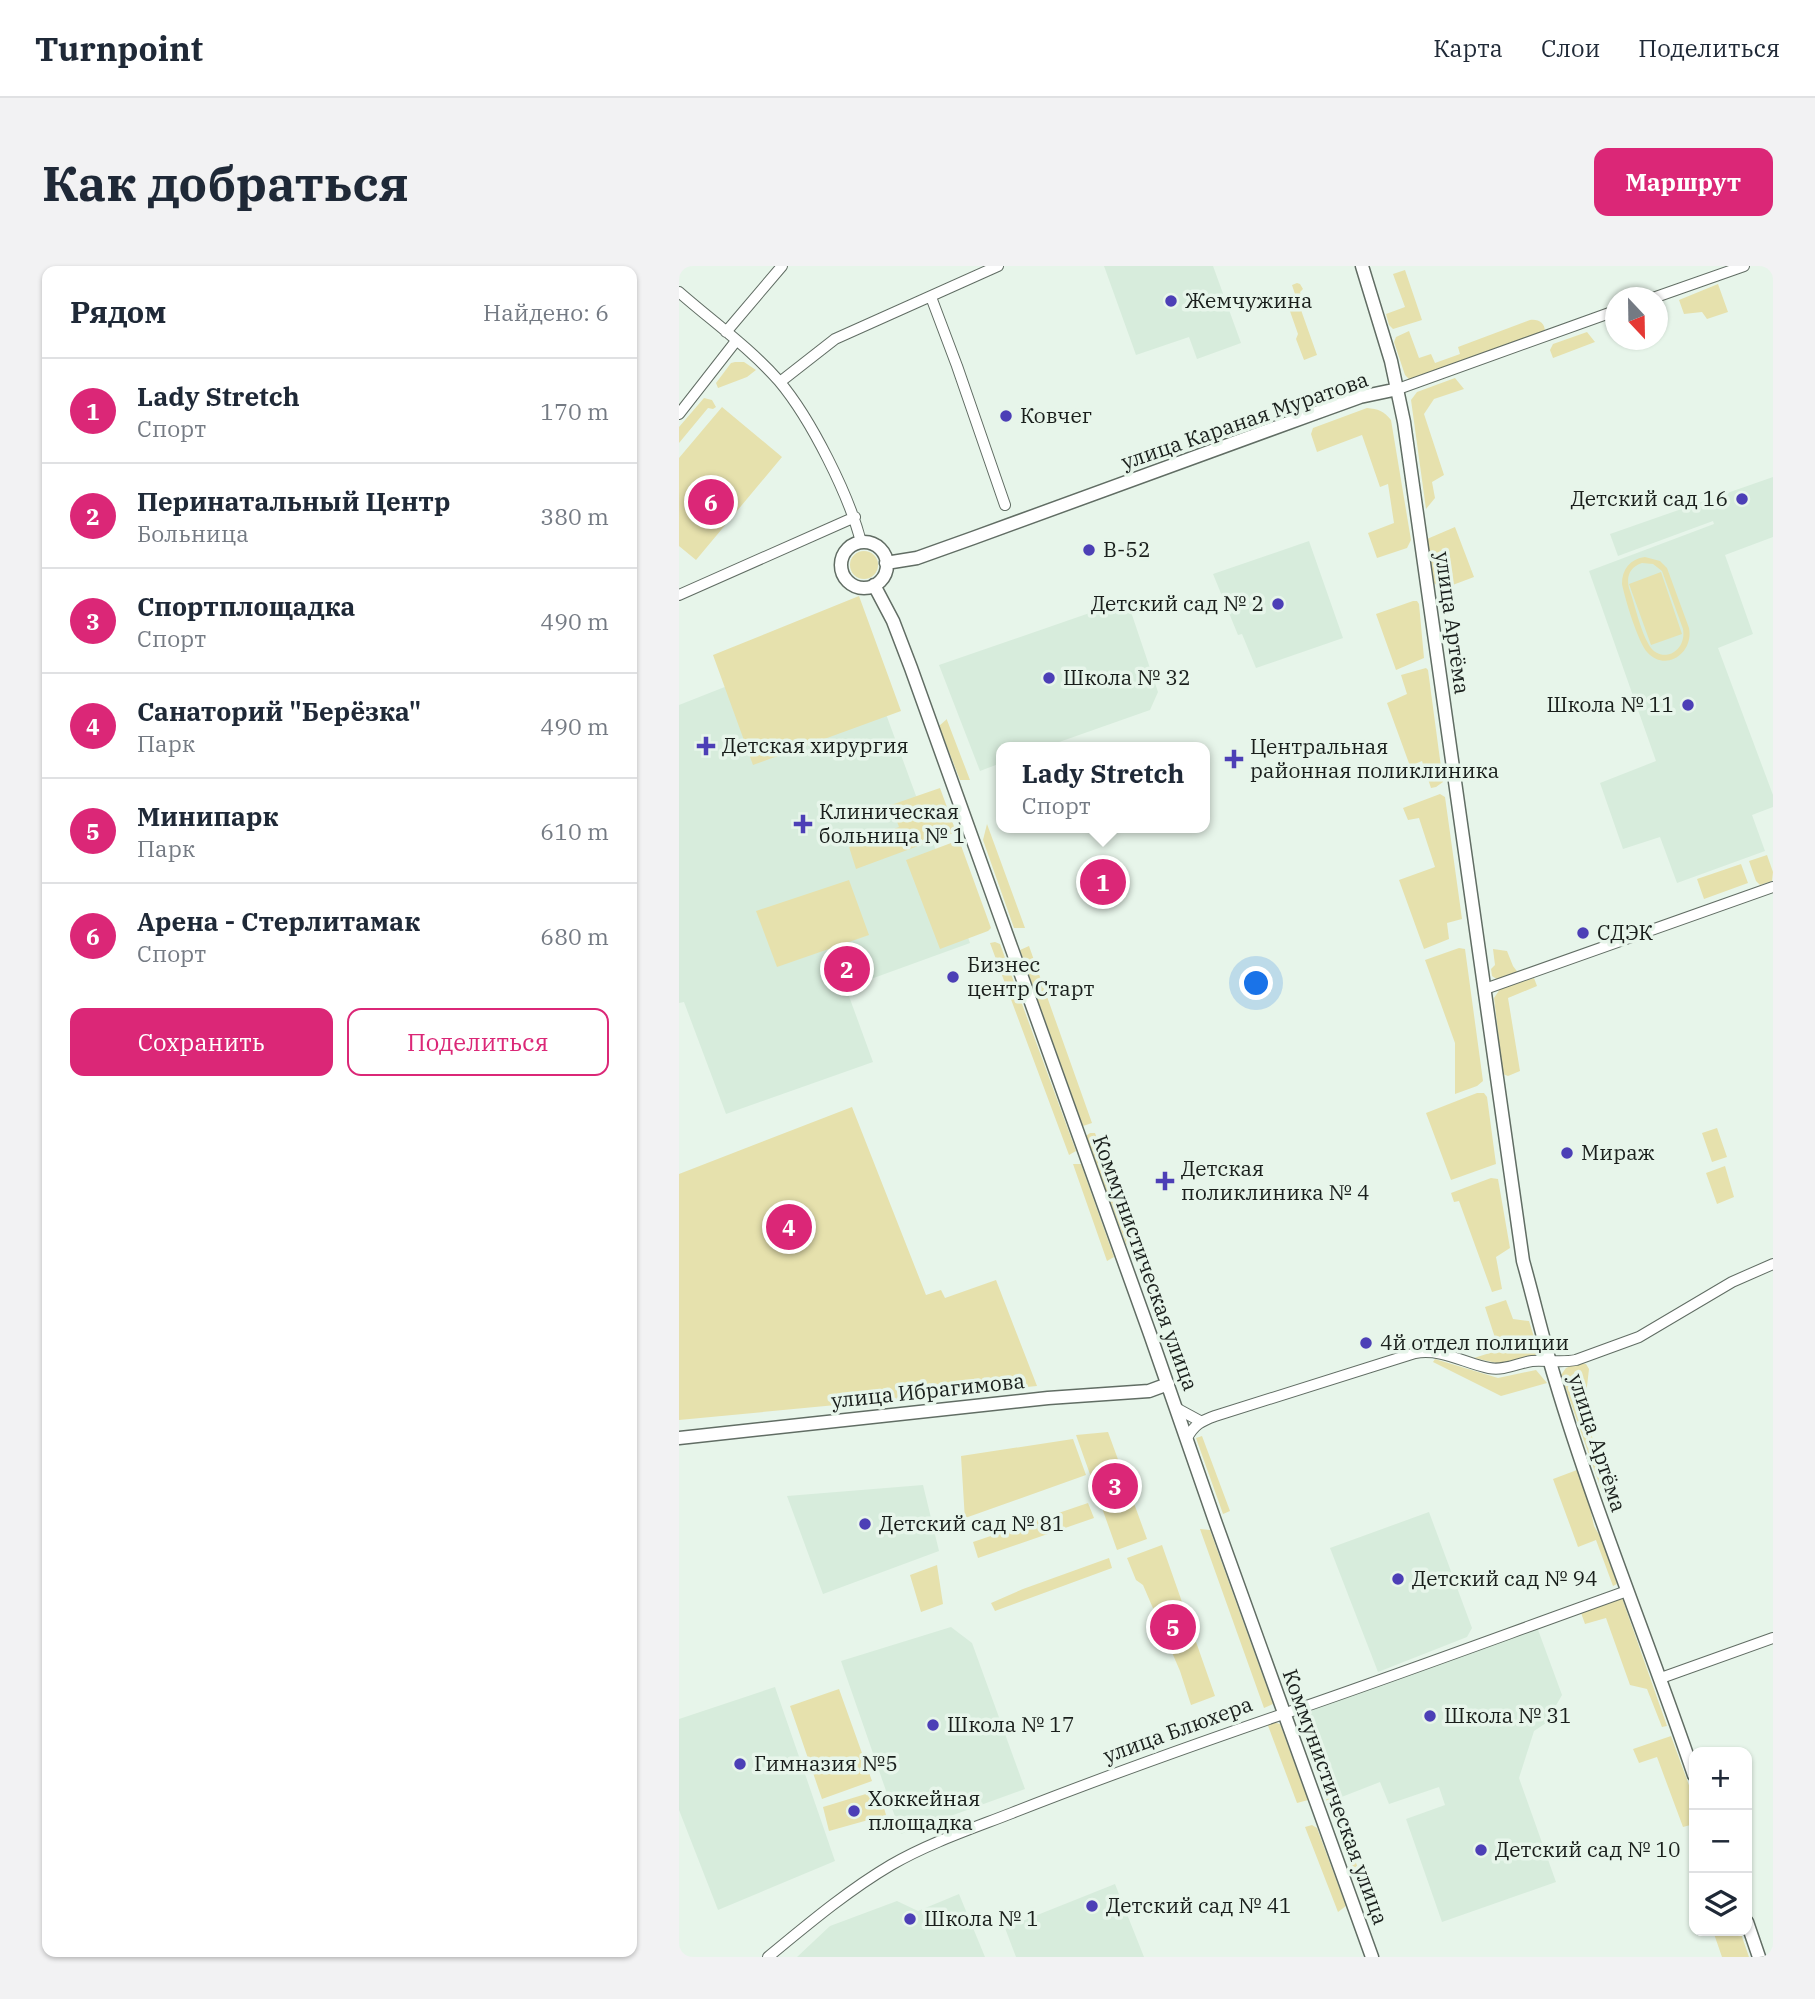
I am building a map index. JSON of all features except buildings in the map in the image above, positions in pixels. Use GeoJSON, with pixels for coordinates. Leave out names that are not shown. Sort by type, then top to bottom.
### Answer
{"type":"FeatureCollection","features":[{"type":"Feature","properties":{"kind":"main road","name":"улица Артёма"},"geometry":{"type":"LineString","coordinates":[[1362,266],[1385,336],[1398,389],[1523,1261],[1550,1361],[1596,1501],[1689,1760]]}},
{"type":"Feature","properties":{"kind":"main road","name":"улица Караная Муратова"},"geometry":{"type":"LineString","coordinates":[[886,563],[918,558],[1336,406],[1368,395],[1398,389]]}},
{"type":"Feature","properties":{"kind":"main road"},"geometry":{"type":"LineString","coordinates":[[862,542],[878,547],[886,563],[885,573],[874,585],[863,588],[846,579],[841,560],[854,545],[862,542]]}},
{"type":"Feature","properties":{"kind":"main road","name":"Коммунистическая улица"},"geometry":{"type":"LineString","coordinates":[[874,585],[893,621],[911,668],[1372,1957]]}},
{"type":"Feature","properties":{"kind":"main road","name":"улица Ибрагимова"},"geometry":{"type":"LineString","coordinates":[[679,1438],[1048,1398],[1149,1391],[1168,1384]]}},
{"type":"Feature","properties":{"kind":"main road"},"geometry":{"type":"LineString","coordinates":[[1149,1391],[1176,1408]]}},
{"type":"Feature","properties":{"kind":"main road"},"geometry":{"type":"LineString","coordinates":[[1752,1936],[1759,1957]]}},
{"type":"Feature","properties":{"kind":"street"},"geometry":{"type":"LineString","coordinates":[[726,332],[782,266]]}},
{"type":"Feature","properties":{"kind":"street"},"geometry":{"type":"LineString","coordinates":[[780,382],[835,339],[999,266]]}},
{"type":"Feature","properties":{"kind":"street"},"geometry":{"type":"LineString","coordinates":[[1668,293],[1744,266]]}},
{"type":"Feature","properties":{"kind":"street"},"geometry":{"type":"LineString","coordinates":[[679,292],[780,382],[821,448],[855,517],[862,542]]}},
{"type":"Feature","properties":{"kind":"street"},"geometry":{"type":"LineString","coordinates":[[931,297],[1005,505]]}},
{"type":"Feature","properties":{"kind":"street","name":"улица Караная Муратова"},"geometry":{"type":"LineString","coordinates":[[1398,389],[1605,315]]}},
{"type":"Feature","properties":{"kind":"street"},"geometry":{"type":"LineString","coordinates":[[679,414],[736,341]]}},
{"type":"Feature","properties":{"kind":"street"},"geometry":{"type":"LineString","coordinates":[[679,595],[855,517]]}},
{"type":"Feature","properties":{"kind":"street"},"geometry":{"type":"LineString","coordinates":[[1485,989],[1773,887]]}},
{"type":"Feature","properties":{"kind":"street"},"geometry":{"type":"LineString","coordinates":[[1187,1438],[1201,1422],[1427,1350],[1491,1368],[1503,1368],[1530,1361],[1576,1360],[1639,1337],[1732,1282],[1773,1264]]}},
{"type":"Feature","properties":{"kind":"street"},"geometry":{"type":"LineString","coordinates":[[1176,1408],[1201,1422]]}},
{"type":"Feature","properties":{"kind":"street","name":"улица Блюхера"},"geometry":{"type":"LineString","coordinates":[[768,1957],[889,1866],[957,1834],[1070,1790],[1627,1591]]}},
{"type":"Feature","properties":{"kind":"street"},"geometry":{"type":"LineString","coordinates":[[1661,1678],[1773,1638]]}},
{"type":"Feature","properties":{"kind":"shaded area","name":"Жемчужина"},"geometry":{"type":"Polygon","coordinates":[[[1104,266],[1213,266],[1241,343],[1197,359],[1189,337],[1136,355],[1104,266]]]}},
{"type":"Feature","properties":{"kind":"shaded area"},"geometry":{"type":"Polygon","coordinates":[[[1405,270],[1422,320],[1393,329],[1386,314],[1405,307],[1393,274],[1405,270]]]}},
{"type":"Feature","properties":{"kind":"shaded area"},"geometry":{"type":"Polygon","coordinates":[[[1297,283],[1303,289],[1300,292],[1305,306],[1301,310],[1317,355],[1304,360],[1285,297],[1295,294],[1292,285],[1297,283]]]}},
{"type":"Feature","properties":{"kind":"shaded area"},"geometry":{"type":"Polygon","coordinates":[[[1718,284],[1728,312],[1707,319],[1702,312],[1684,314],[1679,300],[1718,284]]]}},
{"type":"Feature","properties":{"kind":"shaded area"},"geometry":{"type":"Polygon","coordinates":[[[1530,320],[1541,322],[1545,332],[1411,381],[1405,375],[1394,342],[1396,337],[1409,331],[1419,358],[1431,354],[1435,363],[1460,354],[1458,347],[1530,320]]]}},
{"type":"Feature","properties":{"kind":"shaded area"},"geometry":{"type":"Polygon","coordinates":[[[1587,332],[1595,342],[1553,358],[1550,350],[1553,344],[1587,332]]]}},
{"type":"Feature","properties":{"kind":"shaded area"},"geometry":{"type":"Polygon","coordinates":[[[744,362],[756,370],[747,377],[718,388],[716,383],[731,363],[744,362]]]}},
{"type":"Feature","properties":{"kind":"shaded area"},"geometry":{"type":"Polygon","coordinates":[[[1455,378],[1464,389],[1434,399],[1424,414],[1444,475],[1432,482],[1435,498],[1426,509],[1411,400],[1417,392],[1455,378]]]}},
{"type":"Feature","properties":{"kind":"shaded area"},"geometry":{"type":"Polygon","coordinates":[[[704,398],[712,400],[716,407],[708,408],[679,443],[679,427],[704,398]]]}},
{"type":"Feature","properties":{"kind":"shaded area"},"geometry":{"type":"Polygon","coordinates":[[[722,407],[782,457],[696,560],[679,546],[679,458],[722,407]]]}},
{"type":"Feature","properties":{"kind":"shaded area"},"geometry":{"type":"Polygon","coordinates":[[[1367,408],[1381,411],[1391,420],[1411,540],[1407,548],[1377,558],[1368,533],[1394,523],[1388,484],[1380,487],[1362,435],[1317,452],[1311,434],[1313,428],[1367,408]]]}},
{"type":"Feature","properties":{"kind":"shaded area","name":"Школа № 11"},"geometry":{"type":"Polygon","coordinates":[[[1773,477],[1773,537],[1725,555],[1753,634],[1718,648],[1773,795],[1773,807],[1752,815],[1765,851],[1677,883],[1660,837],[1623,849],[1600,783],[1656,761],[1589,571],[1714,524],[1713,521],[1618,556],[1610,534],[1773,477]]]}},
{"type":"Feature","properties":{"kind":"shaded area"},"geometry":{"type":"Polygon","coordinates":[[[1455,527],[1474,577],[1442,589],[1434,583],[1427,539],[1455,527]]]}},
{"type":"Feature","properties":{"kind":"shaded area","name":"Детский сад № 2"},"geometry":{"type":"Polygon","coordinates":[[[1309,541],[1343,638],[1256,668],[1242,634],[1238,635],[1213,574],[1309,541]]]}},
{"type":"Feature","properties":{"kind":"shaded area"},"geometry":{"type":"Polygon","coordinates":[[[864,551],[874,555],[878,565],[874,575],[864,579],[854,575],[850,565],[854,555],[864,551]]]}},
{"type":"Feature","properties":{"kind":"shaded area"},"geometry":{"type":"Polygon","coordinates":[[[1640,558],[1660,561],[1667,568],[1689,628],[1687,645],[1683,652],[1670,660],[1654,658],[1643,647],[1626,600],[1622,584],[1623,574],[1631,562],[1640,558]],[[1642,563],[1634,567],[1628,584],[1649,645],[1654,651],[1666,655],[1681,644],[1683,629],[1662,571],[1653,564],[1642,563]]]}},
{"type":"Feature","properties":{"kind":"shaded area"},"geometry":{"type":"Polygon","coordinates":[[[1661,572],[1682,634],[1651,645],[1629,584],[1661,572]]]}},
{"type":"Feature","properties":{"kind":"shaded area"},"geometry":{"type":"Polygon","coordinates":[[[859,596],[901,711],[753,765],[713,655],[859,596]]]}},
{"type":"Feature","properties":{"kind":"shaded area","name":"Школа № 32"},"geometry":{"type":"Polygon","coordinates":[[[1127,600],[1158,692],[1150,710],[1059,742],[996,742],[996,765],[980,771],[939,665],[1127,600]]]}},
{"type":"Feature","properties":{"kind":"shaded area"},"geometry":{"type":"Polygon","coordinates":[[[1413,601],[1419,604],[1424,658],[1396,670],[1376,614],[1413,601]]]}},
{"type":"Feature","properties":{"kind":"shaded area","name":"Клиническая больница № 1"},"geometry":{"type":"Polygon","coordinates":[[[857,635],[970,943],[846,988],[873,1062],[726,1114],[684,1002],[679,1003],[679,705],[857,635]]]}},
{"type":"Feature","properties":{"kind":"shaded area"},"geometry":{"type":"Polygon","coordinates":[[[1426,668],[1443,782],[1431,788],[1422,761],[1410,766],[1387,703],[1407,694],[1401,675],[1426,668]]]}},
{"type":"Feature","properties":{"kind":"shaded area"},"geometry":{"type":"Polygon","coordinates":[[[947,719],[970,780],[960,780],[939,726],[947,719]]]}},
{"type":"Feature","properties":{"kind":"shaded area"},"geometry":{"type":"Polygon","coordinates":[[[940,788],[956,832],[856,869],[849,847],[899,827],[891,805],[940,788]]]}},
{"type":"Feature","properties":{"kind":"shaded area"},"geometry":{"type":"Polygon","coordinates":[[[1440,794],[1445,797],[1462,919],[1447,923],[1449,939],[1424,949],[1399,880],[1435,867],[1419,818],[1408,820],[1403,808],[1440,794]]]}},
{"type":"Feature","properties":{"kind":"shaded area"},"geometry":{"type":"Polygon","coordinates":[[[987,824],[1025,928],[1014,928],[983,840],[987,824]]]}},
{"type":"Feature","properties":{"kind":"shaded area"},"geometry":{"type":"Polygon","coordinates":[[[959,840],[991,928],[940,949],[906,860],[959,840]]]}},
{"type":"Feature","properties":{"kind":"shaded area"},"geometry":{"type":"Polygon","coordinates":[[[1767,855],[1773,872],[1772,881],[1760,885],[1749,861],[1767,855]]]}},
{"type":"Feature","properties":{"kind":"shaded area"},"geometry":{"type":"Polygon","coordinates":[[[1741,864],[1748,883],[1704,899],[1697,879],[1741,864]]]}},
{"type":"Feature","properties":{"kind":"shaded area"},"geometry":{"type":"Polygon","coordinates":[[[849,880],[869,935],[777,967],[756,911],[849,880]]]}},
{"type":"Feature","properties":{"kind":"shaded area"},"geometry":{"type":"Polygon","coordinates":[[[990,943],[1000,944],[1076,1151],[1069,1155],[990,943]]]}},
{"type":"Feature","properties":{"kind":"shaded area"},"geometry":{"type":"Polygon","coordinates":[[[1029,946],[1092,1123],[1083,1126],[1020,950],[1029,946]]]}},
{"type":"Feature","properties":{"kind":"shaded area"},"geometry":{"type":"Polygon","coordinates":[[[1459,948],[1465,949],[1483,1081],[1455,1094],[1455,1043],[1425,960],[1459,948]]]}},
{"type":"Feature","properties":{"kind":"shaded area"},"geometry":{"type":"Polygon","coordinates":[[[1493,949],[1507,951],[1519,974],[1498,980],[1492,976],[1491,969],[1495,965],[1493,949]]]}},
{"type":"Feature","properties":{"kind":"shaded area"},"geometry":{"type":"Polygon","coordinates":[[[1534,978],[1537,986],[1508,998],[1520,1071],[1508,1076],[1503,1074],[1494,998],[1500,989],[1534,978]]]}},
{"type":"Feature","properties":{"kind":"shaded area"},"geometry":{"type":"Polygon","coordinates":[[[1477,1093],[1484,1093],[1487,1097],[1496,1164],[1451,1180],[1426,1113],[1477,1093]]]}},
{"type":"Feature","properties":{"kind":"shaded area"},"geometry":{"type":"Polygon","coordinates":[[[852,1107],[926,1295],[941,1290],[945,1298],[996,1280],[1037,1386],[679,1420],[679,1174],[852,1107]]]}},
{"type":"Feature","properties":{"kind":"shaded area"},"geometry":{"type":"Polygon","coordinates":[[[1717,1128],[1727,1157],[1712,1162],[1702,1133],[1717,1128]]]}},
{"type":"Feature","properties":{"kind":"shaded area"},"geometry":{"type":"Polygon","coordinates":[[[1095,1133],[1134,1243],[1132,1247],[1126,1244],[1086,1136],[1095,1133]]]}},
{"type":"Feature","properties":{"kind":"shaded area"},"geometry":{"type":"Polygon","coordinates":[[[1073,1164],[1081,1164],[1114,1257],[1107,1261],[1073,1164]]]}},
{"type":"Feature","properties":{"kind":"shaded area"},"geometry":{"type":"Polygon","coordinates":[[[1725,1166],[1734,1197],[1717,1204],[1706,1173],[1725,1166]]]}},
{"type":"Feature","properties":{"kind":"shaded area"},"geometry":{"type":"Polygon","coordinates":[[[1491,1178],[1498,1179],[1510,1248],[1496,1257],[1502,1289],[1492,1292],[1459,1201],[1454,1202],[1451,1193],[1491,1178]]]}},
{"type":"Feature","properties":{"kind":"shaded area"},"geometry":{"type":"Polygon","coordinates":[[[1506,1300],[1513,1319],[1529,1321],[1538,1350],[1535,1355],[1501,1364],[1474,1358],[1499,1350],[1485,1307],[1506,1300]]]}},
{"type":"Feature","properties":{"kind":"shaded area"},"geometry":{"type":"Polygon","coordinates":[[[1435,1359],[1498,1378],[1536,1370],[1547,1383],[1501,1396],[1433,1362],[1435,1359]]]}},
{"type":"Feature","properties":{"kind":"shaded area"},"geometry":{"type":"Polygon","coordinates":[[[1578,1363],[1586,1364],[1589,1369],[1584,1412],[1609,1489],[1602,1492],[1561,1375],[1566,1368],[1578,1363]]]}},
{"type":"Feature","properties":{"kind":"shaded area"},"geometry":{"type":"Polygon","coordinates":[[[1108,1432],[1147,1539],[1117,1550],[1076,1435],[1108,1432]]]}},
{"type":"Feature","properties":{"kind":"shaded area"},"geometry":{"type":"Polygon","coordinates":[[[1202,1436],[1230,1511],[1223,1514],[1196,1438],[1202,1436]]]}},
{"type":"Feature","properties":{"kind":"shaded area"},"geometry":{"type":"Polygon","coordinates":[[[1073,1439],[1086,1475],[965,1520],[961,1456],[1073,1439]]]}},
{"type":"Feature","properties":{"kind":"shaded area"},"geometry":{"type":"Polygon","coordinates":[[[1577,1470],[1594,1526],[1617,1584],[1613,1586],[1596,1540],[1578,1547],[1553,1479],[1577,1470]]]}},
{"type":"Feature","properties":{"kind":"shaded area","name":"Детский сад № 81"},"geometry":{"type":"Polygon","coordinates":[[[923,1485],[939,1551],[823,1594],[787,1496],[923,1485]]]}},
{"type":"Feature","properties":{"kind":"shaded area"},"geometry":{"type":"Polygon","coordinates":[[[1088,1503],[1094,1518],[978,1558],[973,1542],[1088,1503]]]}},
{"type":"Feature","properties":{"kind":"shaded area","name":"Детский сад № 94"},"geometry":{"type":"Polygon","coordinates":[[[1429,1512],[1472,1628],[1467,1637],[1378,1672],[1330,1548],[1429,1512]]]}},
{"type":"Feature","properties":{"kind":"shaded area"},"geometry":{"type":"Polygon","coordinates":[[[1200,1529],[1210,1530],[1273,1704],[1264,1708],[1200,1529]]]}},
{"type":"Feature","properties":{"kind":"shaded area"},"geometry":{"type":"Polygon","coordinates":[[[1162,1545],[1215,1696],[1191,1705],[1180,1671],[1143,1585],[1136,1580],[1127,1558],[1162,1545]]]}},
{"type":"Feature","properties":{"kind":"shaded area"},"geometry":{"type":"Polygon","coordinates":[[[1109,1558],[1112,1568],[995,1611],[991,1603],[1023,1589],[1109,1558]]]}},
{"type":"Feature","properties":{"kind":"shaded area"},"geometry":{"type":"Polygon","coordinates":[[[937,1565],[943,1604],[921,1612],[910,1575],[937,1565]]]}},
{"type":"Feature","properties":{"kind":"shaded area"},"geometry":{"type":"Polygon","coordinates":[[[1621,1595],[1667,1726],[1662,1727],[1647,1689],[1630,1685],[1606,1618],[1585,1624],[1580,1610],[1621,1595]]]}},
{"type":"Feature","properties":{"kind":"shaded area","name":"Школа № 17"},"geometry":{"type":"Polygon","coordinates":[[[951,1627],[972,1643],[1025,1789],[901,1834],[841,1661],[951,1627]]]}},
{"type":"Feature","properties":{"kind":"shaded area","name":"Школа № 31"},"geometry":{"type":"Polygon","coordinates":[[[1537,1627],[1562,1695],[1546,1723],[1534,1731],[1519,1778],[1556,1882],[1442,1922],[1406,1819],[1445,1805],[1439,1787],[1389,1804],[1380,1782],[1339,1798],[1307,1708],[1537,1627]]]}},
{"type":"Feature","properties":{"kind":"shaded area","name":"Гимназия №5"},"geometry":{"type":"Polygon","coordinates":[[[775,1687],[835,1861],[718,1910],[679,1810],[679,1719],[775,1687]]]}},
{"type":"Feature","properties":{"kind":"shaded area"},"geometry":{"type":"Polygon","coordinates":[[[839,1689],[872,1781],[822,1799],[790,1706],[839,1689]]]}},
{"type":"Feature","properties":{"kind":"shaded area"},"geometry":{"type":"Polygon","coordinates":[[[1301,1713],[1333,1800],[1327,1802],[1296,1716],[1301,1713]]]}},
{"type":"Feature","properties":{"kind":"shaded area"},"geometry":{"type":"Polygon","coordinates":[[[1267,1723],[1280,1724],[1308,1800],[1297,1803],[1267,1723]]]}},
{"type":"Feature","properties":{"kind":"shaded area"},"geometry":{"type":"Polygon","coordinates":[[[1671,1736],[1689,1785],[1689,1825],[1683,1827],[1657,1757],[1639,1763],[1633,1749],[1671,1736]]]}},
{"type":"Feature","properties":{"kind":"shaded area","name":"Хоккейная площадка"},"geometry":{"type":"Polygon","coordinates":[[[879,1790],[886,1815],[829,1831],[823,1807],[879,1790]]]}},
{"type":"Feature","properties":{"kind":"shaded area"},"geometry":{"type":"Polygon","coordinates":[[[1336,1808],[1371,1904],[1365,1904],[1331,1811],[1336,1808]]]}},
{"type":"Feature","properties":{"kind":"shaded area"},"geometry":{"type":"Polygon","coordinates":[[[1312,1825],[1317,1828],[1346,1906],[1338,1912],[1305,1827],[1312,1825]]]}},
{"type":"Feature","properties":{"kind":"shaded area","name":"Детский сад № 41"},"geometry":{"type":"Polygon","coordinates":[[[1115,1884],[1144,1957],[1016,1957],[1005,1928],[1115,1884]]]}},
{"type":"Feature","properties":{"kind":"shaded area","name":"Школа № 1"},"geometry":{"type":"Polygon","coordinates":[[[959,1894],[985,1957],[797,1957],[830,1926],[897,1901],[918,1911],[959,1894]]]}},
{"type":"Feature","properties":{"kind":"shaded area"},"geometry":{"type":"Polygon","coordinates":[[[1715,1936],[1742,1936],[1749,1957],[1722,1957],[1715,1936]]]}},
{"type":"Feature","properties":{"kind":"place","name":"Жемчужина"},"geometry":{"type":"Point","coordinates":[1171,301]}},
{"type":"Feature","properties":{"kind":"place","name":"Ковчег"},"geometry":{"type":"Point","coordinates":[1006,416]}},
{"type":"Feature","properties":{"kind":"place","name":"Детский сад 16"},"geometry":{"type":"Point","coordinates":[1742,499]}},
{"type":"Feature","properties":{"kind":"place","name":"Арена - Стерлитамак"},"geometry":{"type":"Point","coordinates":[711,502]}},
{"type":"Feature","properties":{"kind":"place","name":"B-52"},"geometry":{"type":"Point","coordinates":[1089,550]}},
{"type":"Feature","properties":{"kind":"place","name":"Детский сад № 2"},"geometry":{"type":"Point","coordinates":[1278,604]}},
{"type":"Feature","properties":{"kind":"place","name":"Школа № 32"},"geometry":{"type":"Point","coordinates":[1049,678]}},
{"type":"Feature","properties":{"kind":"place","name":"Школа № 11"},"geometry":{"type":"Point","coordinates":[1688,705]}},
{"type":"Feature","properties":{"kind":"place","name":"Детская хирургия"},"geometry":{"type":"Point","coordinates":[706,746]}},
{"type":"Feature","properties":{"kind":"place","name":"Центральная районная поликлиника"},"geometry":{"type":"Point","coordinates":[1234,759]}},
{"type":"Feature","properties":{"kind":"place","name":"Клиническая больница № 1"},"geometry":{"type":"Point","coordinates":[803,824]}},
{"type":"Feature","properties":{"kind":"place","name":"Lady Stretch"},"geometry":{"type":"Point","coordinates":[1103,882]}},
{"type":"Feature","properties":{"kind":"place","name":"СДЭК"},"geometry":{"type":"Point","coordinates":[1583,933]}},
{"type":"Feature","properties":{"kind":"place","name":"Перинатальный Центр"},"geometry":{"type":"Point","coordinates":[847,969]}},
{"type":"Feature","properties":{"kind":"place","name":"Бизнес центр Старт"},"geometry":{"type":"Point","coordinates":[953,977]}},
{"type":"Feature","properties":{"kind":"place","name":"Мираж"},"geometry":{"type":"Point","coordinates":[1567,1153]}},
{"type":"Feature","properties":{"kind":"place","name":"Детская поликлиника № 4"},"geometry":{"type":"Point","coordinates":[1165,1181]}},
{"type":"Feature","properties":{"kind":"place","name":"Санаторий \"Берёзка\""},"geometry":{"type":"Point","coordinates":[789,1227]}},
{"type":"Feature","properties":{"kind":"place","name":"4й отдел полиции"},"geometry":{"type":"Point","coordinates":[1366,1343]}},
{"type":"Feature","properties":{"kind":"place","name":"Спортплощадка"},"geometry":{"type":"Point","coordinates":[1115,1486]}},
{"type":"Feature","properties":{"kind":"place","name":"Детский сад № 81"},"geometry":{"type":"Point","coordinates":[865,1524]}},
{"type":"Feature","properties":{"kind":"place","name":"Детский сад № 94"},"geometry":{"type":"Point","coordinates":[1398,1579]}},
{"type":"Feature","properties":{"kind":"place","name":"Минипарк"},"geometry":{"type":"Point","coordinates":[1173,1627]}},
{"type":"Feature","properties":{"kind":"place","name":"Школа № 31"},"geometry":{"type":"Point","coordinates":[1430,1716]}},
{"type":"Feature","properties":{"kind":"place","name":"Школа № 17"},"geometry":{"type":"Point","coordinates":[933,1725]}},
{"type":"Feature","properties":{"kind":"place","name":"Гимназия №5"},"geometry":{"type":"Point","coordinates":[740,1764]}},
{"type":"Feature","properties":{"kind":"place","name":"Хоккейная площадка"},"geometry":{"type":"Point","coordinates":[854,1811]}},
{"type":"Feature","properties":{"kind":"place","name":"Детский сад № 10"},"geometry":{"type":"Point","coordinates":[1481,1850]}},
{"type":"Feature","properties":{"kind":"place","name":"Детский сад № 41"},"geometry":{"type":"Point","coordinates":[1092,1906]}},
{"type":"Feature","properties":{"kind":"place","name":"Школа № 1"},"geometry":{"type":"Point","coordinates":[910,1919]}}]}
